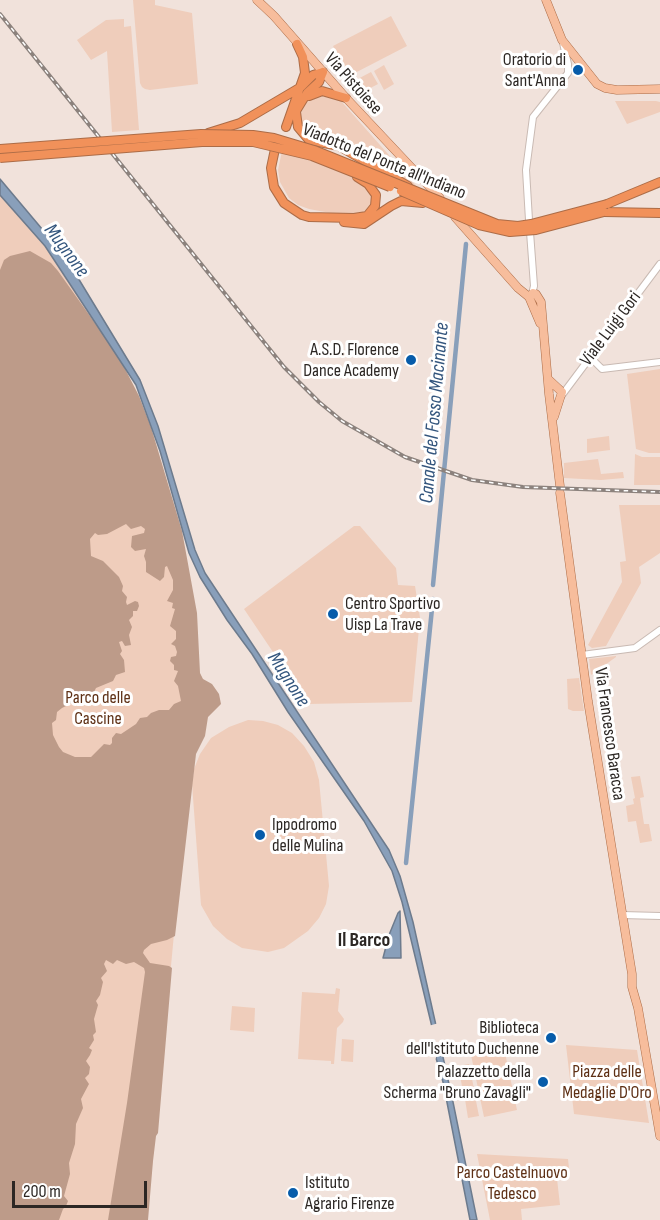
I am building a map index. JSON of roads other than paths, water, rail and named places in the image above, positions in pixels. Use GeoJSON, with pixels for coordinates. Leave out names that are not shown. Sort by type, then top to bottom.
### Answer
{"type":"FeatureCollection","features":[{"type":"Feature","properties":{"kind":"highway"},"geometry":{"type":"LineString","coordinates":[[286,127],[304,76],[305,66],[297,44]]}},
{"type":"Feature","properties":{"kind":"highway"},"geometry":{"type":"LineString","coordinates":[[201,134],[236,124],[300,87],[313,75],[323,72]]}},
{"type":"Feature","properties":{"kind":"highway"},"geometry":{"type":"LineString","coordinates":[[280,137],[301,101],[319,82],[323,72]]}},
{"type":"Feature","properties":{"kind":"highway"},"geometry":{"type":"LineString","coordinates":[[301,101],[313,93],[322,91],[346,98]]}},
{"type":"Feature","properties":{"kind":"highway"},"geometry":{"type":"LineString","coordinates":[[296,112],[298,128],[309,140],[339,146],[416,192]]}},
{"type":"Feature","properties":{"kind":"highway","name":"Viadotto del Ponte all'Indiano"},"geometry":{"type":"LineString","coordinates":[[0,149],[201,134],[253,135],[299,145],[480,219],[509,226],[531,224],[605,208]]}},
{"type":"Feature","properties":{"kind":"highway","name":"Viadotto del Ponte all'Indiano"},"geometry":{"type":"LineString","coordinates":[[0,158],[195,142],[258,143],[288,149],[338,166],[489,229],[510,232],[536,230],[605,208]]}},
{"type":"Feature","properties":{"kind":"highway"},"geometry":{"type":"LineString","coordinates":[[275,148],[271,162],[274,187],[288,207],[302,215],[366,223],[401,201],[429,204]]}},
{"type":"Feature","properties":{"kind":"highway"},"geometry":{"type":"LineString","coordinates":[[338,166],[364,181],[376,195],[375,206],[369,215],[347,221]]}},
{"type":"Feature","properties":{"kind":"highway"},"geometry":{"type":"LineString","coordinates":[[605,208],[660,182]]}},
{"type":"Feature","properties":{"kind":"highway"},"geometry":{"type":"LineString","coordinates":[[605,208],[659,213]]}},
{"type":"Feature","properties":{"kind":"main road"},"geometry":{"type":"LineString","coordinates":[[546,0],[562,40],[599,86],[611,90],[660,89]]}},
{"type":"Feature","properties":{"kind":"main road","name":"Via Pistoiese"},"geometry":{"type":"LineString","coordinates":[[279,23],[406,164],[440,198]]}},
{"type":"Feature","properties":{"kind":"main road","name":"Via Pistoiese"},"geometry":{"type":"LineString","coordinates":[[406,164],[426,193]]}},
{"type":"Feature","properties":{"kind":"main road"},"geometry":{"type":"LineString","coordinates":[[446,214],[457,220],[518,288],[531,295]]}},
{"type":"Feature","properties":{"kind":"main road","name":"Via Francesco Baracca"},"geometry":{"type":"LineString","coordinates":[[531,295],[543,334],[560,489],[582,655],[633,979],[633,993],[638,1008],[660,1136]]}},
{"type":"Feature","properties":{"kind":"main road"},"geometry":{"type":"LineString","coordinates":[[549,379],[562,390],[562,397],[556,400],[549,395],[552,388],[556,386]]}},
{"type":"Feature","properties":{"kind":"main road","name":"Via Francesco Baracca"},"geometry":{"type":"LineString","coordinates":[[553,420],[562,397]]}},
{"type":"Feature","properties":{"kind":"street"},"geometry":{"type":"LineString","coordinates":[[529,220],[526,170],[534,117],[568,74],[562,40]]}},
{"type":"Feature","properties":{"kind":"street","name":"Via Francesco Baracca"},"geometry":{"type":"LineString","coordinates":[[530,232],[534,284],[531,295]]}},
{"type":"Feature","properties":{"kind":"street","name":"Viale Luigi Gori"},"geometry":{"type":"LineString","coordinates":[[562,397],[660,264]]}},
{"type":"Feature","properties":{"kind":"street"},"geometry":{"type":"LineString","coordinates":[[590,357],[602,369],[660,362]]}},
{"type":"Feature","properties":{"kind":"street"},"geometry":{"type":"LineString","coordinates":[[582,655],[634,648],[660,630]]}},
{"type":"Feature","properties":{"kind":"street"},"geometry":{"type":"LineString","coordinates":[[622,915],[660,916]]}},
{"type":"Feature","properties":{"kind":"water"},"geometry":{"type":"Polygon","coordinates":[[[0,179],[72,268],[140,380],[158,426],[195,550],[205,573],[389,850],[400,876],[413,922],[477,1220],[470,1220],[443,1082],[436,1058],[438,1052],[402,902],[392,871],[364,821],[288,712],[200,577],[189,553],[160,451],[136,385],[45,246],[0,195],[0,179]]]}},
{"type":"Feature","properties":{"kind":"water"},"geometry":{"type":"Polygon","coordinates":[[[400,911],[401,958],[383,958],[389,935],[400,911]]]}},
{"type":"Feature","properties":{"kind":"waterway","name":"Canale del Fosso Macinante"},"geometry":{"type":"LineString","coordinates":[[433,585],[466,244]]}},
{"type":"Feature","properties":{"kind":"waterway","name":"Canale del Fosso Macinante"},"geometry":{"type":"LineString","coordinates":[[406,863],[433,599]]}},
{"type":"Feature","properties":{"kind":"railway"},"geometry":{"type":"LineString","coordinates":[[0,14],[284,367],[342,421],[405,457],[472,480],[523,487],[660,492]]}},
{"type":"Feature","properties":{"kind":"place","name":"Oratorio di Sant'Anna"},"geometry":{"type":"Point","coordinates":[578,70]}},
{"type":"Feature","properties":{"kind":"place","name":"A.S.D. Florence Dance Academy"},"geometry":{"type":"Point","coordinates":[411,360]}},
{"type":"Feature","properties":{"kind":"place","name":"Centro Sportivo Uisp La Trave"},"geometry":{"type":"Point","coordinates":[333,614]}},
{"type":"Feature","properties":{"kind":"place","name":"Ippodromo delle Mulina"},"geometry":{"type":"Point","coordinates":[260,835]}},
{"type":"Feature","properties":{"kind":"place","name":"Biblioteca dell'Istituto Duchenne"},"geometry":{"type":"Point","coordinates":[551,1038]}},
{"type":"Feature","properties":{"kind":"place","name":"Palazzetto della Scherma \"Bruno Zavagli\""},"geometry":{"type":"Point","coordinates":[543,1082]}},
{"type":"Feature","properties":{"kind":"place","name":"Istituto Agrario Firenze"},"geometry":{"type":"Point","coordinates":[293,1193]}},
{"type":"Feature","properties":{"kind":"district","name":"Il Barco"},"geometry":{"type":"Point","coordinates":[364,941]}},
{"type":"Feature","properties":{"kind":"water label","name":"Mugnone"},"geometry":{"type":"Point","coordinates":[66,251]}},
{"type":"Feature","properties":{"kind":"water label","name":"Mugnone"},"geometry":{"type":"Point","coordinates":[288,680]}},
{"type":"Feature","properties":{"kind":"park label","name":"Parco delle Cascine"},"geometry":{"type":"Point","coordinates":[98,708]}},
{"type":"Feature","properties":{"kind":"park label","name":"Piazza delle Medaglie D'Oro"},"geometry":{"type":"Point","coordinates":[607,1082]}},
{"type":"Feature","properties":{"kind":"park label","name":"Parco Castelnuovo Tedesco"},"geometry":{"type":"Point","coordinates":[512,1183]}}]}
